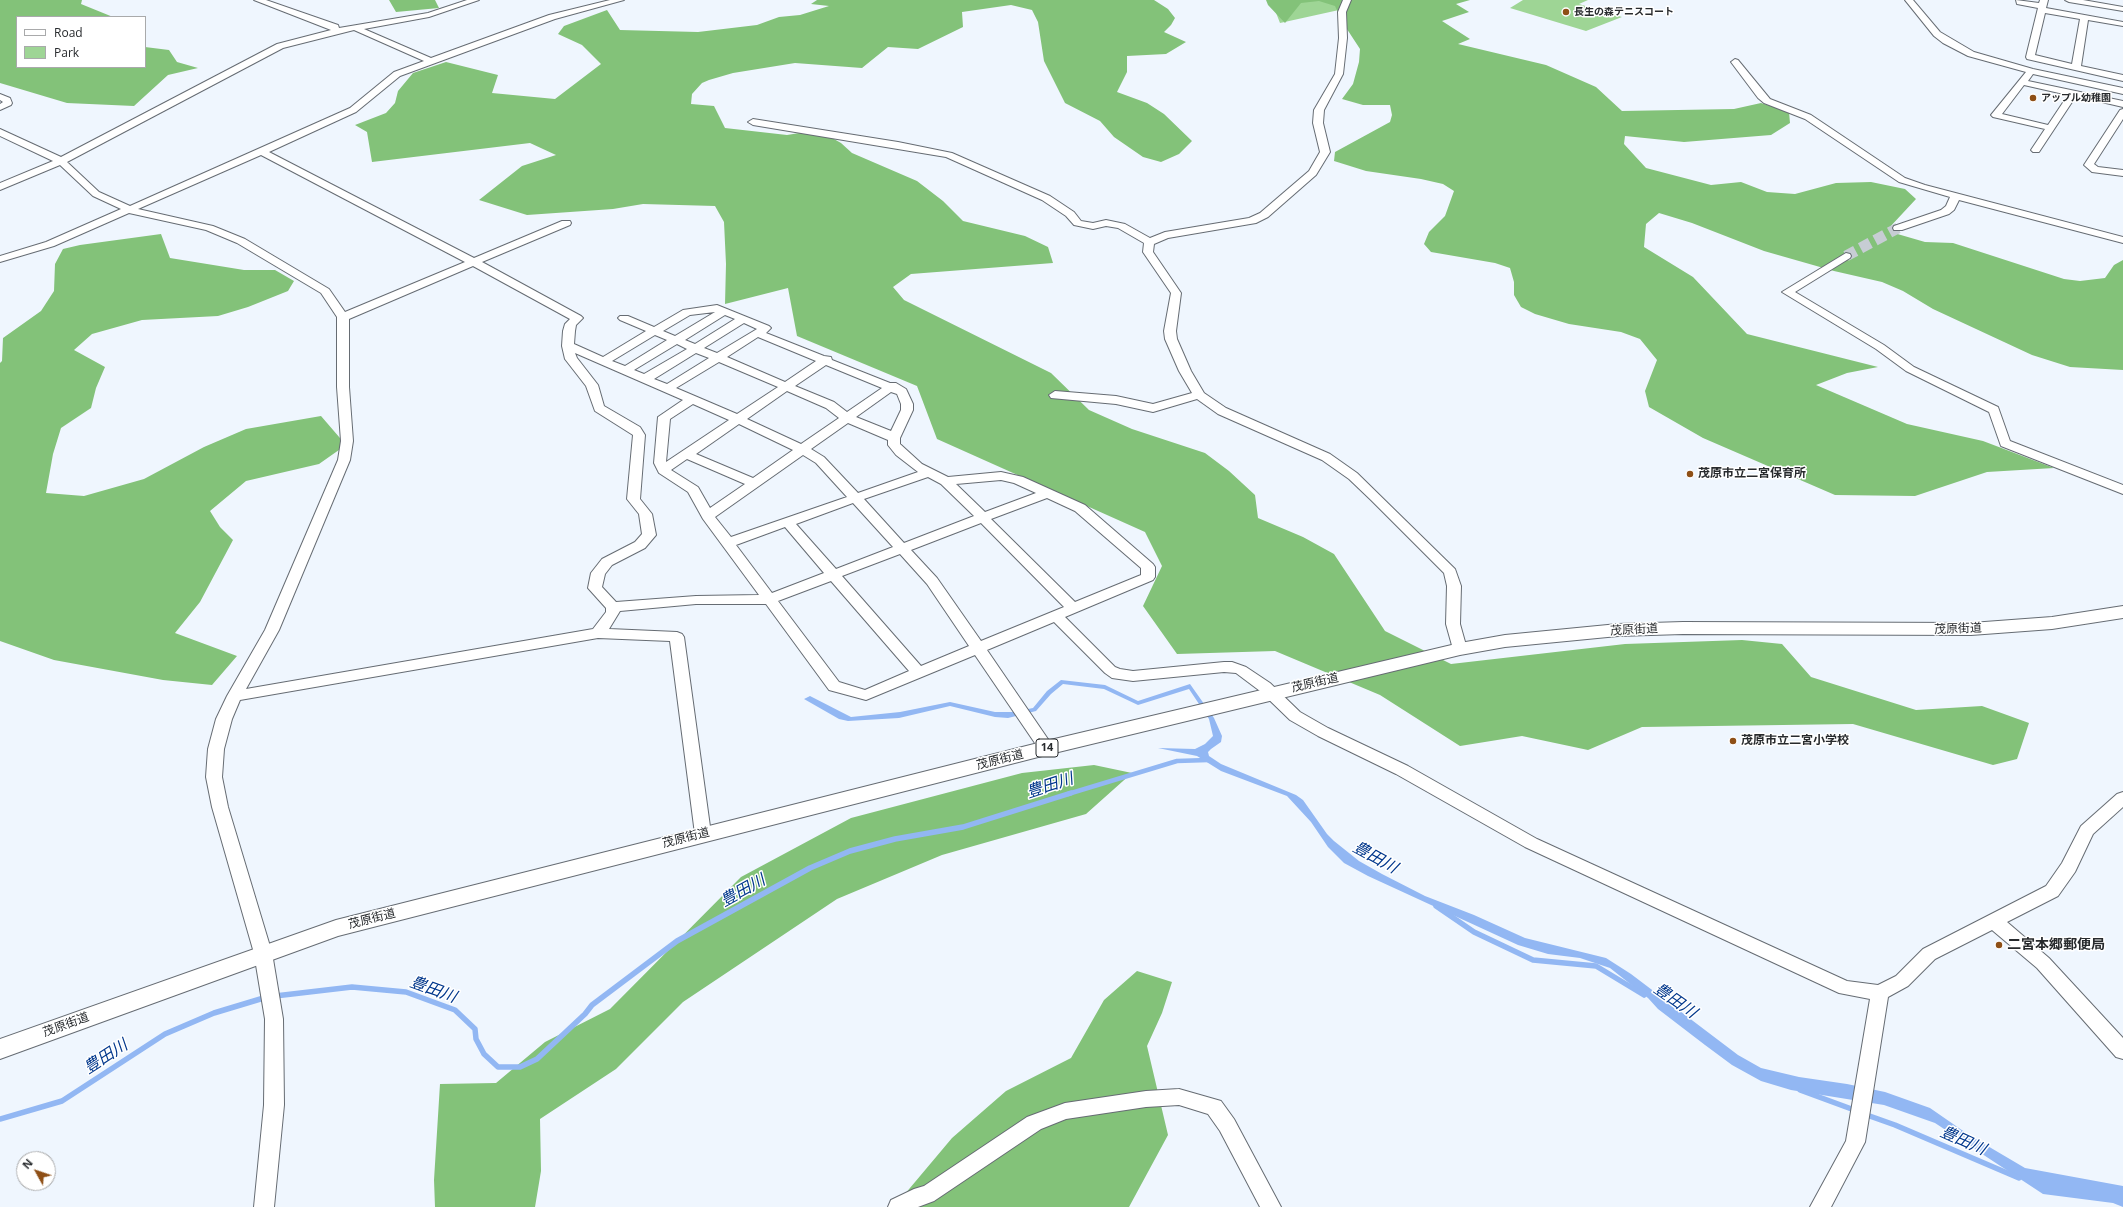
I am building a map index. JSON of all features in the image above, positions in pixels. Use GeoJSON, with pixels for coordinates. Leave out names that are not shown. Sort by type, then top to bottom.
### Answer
{"type":"FeatureCollection","features":[{"type":"Feature","properties":{"kind":"main road","name":"茂原街道"},"geometry":{"type":"LineString","coordinates":[[0,1049],[263,953],[336,928],[1046,748],[1460,649],[1505,642],[1618,630],[1683,628],[1971,629],[2052,623],[2123,612]]}},
{"type":"Feature","properties":{"kind":"street"},"geometry":{"type":"LineString","coordinates":[[258,0],[335,27],[335,31]]}},
{"type":"Feature","properties":{"kind":"street"},"geometry":{"type":"LineString","coordinates":[[0,187],[61,161],[266,52],[292,42],[335,31],[429,15],[475,0]]}},
{"type":"Feature","properties":{"kind":"street"},"geometry":{"type":"LineString","coordinates":[[0,259],[50,244],[262,152],[353,110],[397,74],[552,16],[620,0]]}},
{"type":"Feature","properties":{"kind":"street"},"geometry":{"type":"LineString","coordinates":[[1346,0],[1342,12],[1343,38],[1339,74],[1319,110],[1318,123],[1325,152],[1313,173],[1264,215],[1252,221],[1214,228],[1182,231],[1165,235],[1150,242],[1148,252],[1172,285],[1176,293],[1170,331],[1174,346],[1185,371],[1199,395],[1222,412],[1326,457],[1353,476],[1376,497],[1450,572],[1454,586],[1452,624],[1460,649]]}},
{"type":"Feature","properties":{"kind":"street"},"geometry":{"type":"LineString","coordinates":[[1909,0],[1946,42],[1971,54],[2030,71],[2123,90]]}},
{"type":"Feature","properties":{"kind":"street"},"geometry":{"type":"LineString","coordinates":[[2020,0],[2020,2],[2042,5],[2084,18],[2123,24]]}},
{"type":"Feature","properties":{"kind":"street"},"geometry":{"type":"LineString","coordinates":[[2069,0],[2123,9]]}},
{"type":"Feature","properties":{"kind":"street"},"geometry":{"type":"LineString","coordinates":[[2042,5],[2030,57],[2123,78]]}},
{"type":"Feature","properties":{"kind":"street"},"geometry":{"type":"LineString","coordinates":[[2076,68],[2084,18]]}},
{"type":"Feature","properties":{"kind":"street"},"geometry":{"type":"LineString","coordinates":[[356,28],[430,61]]}},
{"type":"Feature","properties":{"kind":"street"},"geometry":{"type":"LineString","coordinates":[[1735,62],[1761,96],[1768,101],[1808,117],[1902,180],[1956,196],[2123,240]]}},
{"type":"Feature","properties":{"kind":"street"},"geometry":{"type":"LineString","coordinates":[[2030,71],[1996,115],[2051,128]]}},
{"type":"Feature","properties":{"kind":"street"},"geometry":{"type":"LineString","coordinates":[[2021,82],[2123,104]]}},
{"type":"Feature","properties":{"kind":"street"},"geometry":{"type":"LineString","coordinates":[[2036,150],[2073,94]]}},
{"type":"Feature","properties":{"kind":"street"},"geometry":{"type":"LineString","coordinates":[[0,97],[7,100],[8,103],[0,107]]}},
{"type":"Feature","properties":{"kind":"street"},"geometry":{"type":"LineString","coordinates":[[2123,112],[2089,165],[2095,170],[2123,173]]}},
{"type":"Feature","properties":{"kind":"street"},"geometry":{"type":"LineString","coordinates":[[753,122],[898,145],[949,155],[1046,198],[1070,214],[1078,223],[1093,226],[1106,223],[1121,226],[1150,242]]}},
{"type":"Feature","properties":{"kind":"street"},"geometry":{"type":"LineString","coordinates":[[0,132],[61,161],[96,194],[130,209],[209,228],[241,240],[325,290],[343,317],[343,387],[347,441],[344,460],[272,630],[234,696],[224,719],[216,749],[214,777],[220,807],[263,953],[274,1019],[274,1105],[264,1207]]}},
{"type":"Feature","properties":{"kind":"street"},"geometry":{"type":"LineString","coordinates":[[262,152],[474,262],[577,318],[571,324],[568,346],[571,359],[592,385],[599,408],[636,430],[638,435],[633,499],[645,514],[649,535],[640,545],[607,562],[598,573],[595,588],[613,607],[613,613],[598,633]]}},
{"type":"Feature","properties":{"kind":"street"},"geometry":{"type":"LineString","coordinates":[[1898,228],[1945,212],[1950,208],[1956,196]]}},
{"type":"Feature","properties":{"kind":"street"},"geometry":{"type":"LineString","coordinates":[[343,317],[566,223]]}},
{"type":"Feature","properties":{"kind":"street"},"geometry":{"type":"LineString","coordinates":[[1846,256],[1787,292],[1880,347],[1910,369],[1932,381],[1981,402],[1994,410],[2005,443],[2123,490]]}},
{"type":"Feature","properties":{"kind":"street"},"geometry":{"type":"LineString","coordinates":[[604,361],[687,312],[717,308],[765,328],[667,389]]}},
{"type":"Feature","properties":{"kind":"street"},"geometry":{"type":"LineString","coordinates":[[625,371],[724,311]]}},
{"type":"Feature","properties":{"kind":"street"},"geometry":{"type":"LineString","coordinates":[[624,318],[830,405],[846,418],[882,431],[894,438]]}},
{"type":"Feature","properties":{"kind":"street"},"geometry":{"type":"LineString","coordinates":[[645,379],[743,319]]}},
{"type":"Feature","properties":{"kind":"street"},"geometry":{"type":"LineString","coordinates":[[757,333],[826,359],[892,386],[902,392],[907,404],[906,410],[894,438],[894,445],[900,452],[929,472],[946,481],[982,519],[1073,608]]}},
{"type":"Feature","properties":{"kind":"street"},"geometry":{"type":"LineString","coordinates":[[568,346],[738,419],[804,450],[820,460],[904,548],[932,581],[1046,748]]}},
{"type":"Feature","properties":{"kind":"street"},"geometry":{"type":"LineString","coordinates":[[662,470],[826,359]]}},
{"type":"Feature","properties":{"kind":"street"},"geometry":{"type":"LineString","coordinates":[[708,516],[804,450],[892,386]]}},
{"type":"Feature","properties":{"kind":"street"},"geometry":{"type":"LineString","coordinates":[[1055,395],[1116,400],[1153,408],[1199,395]]}},
{"type":"Feature","properties":{"kind":"street"},"geometry":{"type":"LineString","coordinates":[[692,399],[664,418],[660,463],[662,470],[693,490],[708,516],[834,686],[866,695],[1148,577],[1148,567],[1080,508],[1018,480],[1001,476],[946,481]]}},
{"type":"Feature","properties":{"kind":"street"},"geometry":{"type":"LineString","coordinates":[[686,454],[754,483]]}},
{"type":"Feature","properties":{"kind":"street"},"geometry":{"type":"LineString","coordinates":[[728,543],[929,472]]}},
{"type":"Feature","properties":{"kind":"street"},"geometry":{"type":"LineString","coordinates":[[613,607],[696,600],[770,599],[834,576],[1047,493]]}},
{"type":"Feature","properties":{"kind":"street"},"geometry":{"type":"LineString","coordinates":[[787,522],[919,673]]}},
{"type":"Feature","properties":{"kind":"street"},"geometry":{"type":"LineString","coordinates":[[1056,616],[1110,670],[1117,674],[1133,676],[1232,667],[1241,670],[1265,687],[1295,716],[1318,729],[1402,770],[1531,843],[1802,970],[1845,988],[1880,993],[1902,981],[1929,954],[2052,891],[2069,867],[2087,830],[2123,798]]}},
{"type":"Feature","properties":{"kind":"street"},"geometry":{"type":"LineString","coordinates":[[234,696],[598,633],[677,637],[704,834]]}},
{"type":"Feature","properties":{"kind":"street"},"geometry":{"type":"LineString","coordinates":[[1993,920],[2043,963],[2123,1051]]}},
{"type":"Feature","properties":{"kind":"street"},"geometry":{"type":"LineString","coordinates":[[1820,1207],[1855,1142],[1880,993]]}},
{"type":"Feature","properties":{"kind":"street"},"geometry":{"type":"LineString","coordinates":[[898,1207],[921,1195],[927,1195],[1034,1124],[1065,1111],[1146,1099],[1179,1097],[1214,1107],[1227,1125],[1271,1207]]}},
{"type":"Feature","properties":{"kind":"green space"},"geometry":{"type":"Polygon","coordinates":[[[0,0],[82,0],[81,4],[111,16],[16,16],[16,68],[146,68],[146,47],[169,50],[177,62],[198,68],[168,75],[134,106],[67,103],[0,83],[0,0]]]}},
{"type":"Feature","properties":{"kind":"green space"},"geometry":{"type":"Polygon","coordinates":[[[389,0],[435,0],[439,8],[396,12],[389,0]]]}},
{"type":"Feature","properties":{"kind":"green space"},"geometry":{"type":"Polygon","coordinates":[[[817,0],[1154,0],[1168,9],[1175,18],[1164,32],[1186,42],[1166,54],[1127,56],[1127,72],[1117,92],[1147,103],[1164,114],[1192,141],[1179,154],[1161,162],[1143,157],[1114,137],[1100,121],[1065,103],[1044,61],[1038,22],[1032,10],[1011,5],[962,12],[963,27],[918,49],[888,47],[862,68],[795,63],[733,73],[709,80],[702,83],[692,94],[691,104],[714,106],[725,128],[787,135],[818,130],[841,143],[852,153],[917,181],[943,201],[963,221],[1025,236],[1048,247],[1053,263],[911,274],[893,287],[904,300],[1051,373],[1089,410],[1132,429],[1205,453],[1229,471],[1255,495],[1258,518],[1303,537],[1334,554],[1385,631],[1451,664],[1625,644],[1742,640],[1782,644],[1811,677],[1916,710],[1982,706],[2029,723],[2017,759],[1993,765],[1853,724],[1642,727],[1588,750],[1522,736],[1460,746],[1380,695],[1275,651],[1177,654],[1143,606],[1162,566],[1145,532],[937,439],[917,386],[797,336],[788,288],[725,304],[726,264],[724,222],[715,206],[643,204],[613,209],[527,215],[479,200],[522,166],[556,155],[530,143],[372,162],[367,132],[355,125],[386,113],[395,103],[398,91],[413,73],[446,62],[498,75],[492,93],[555,99],[601,64],[582,45],[558,34],[564,26],[607,10],[620,30],[698,32],[757,25],[779,17],[800,15],[829,6],[811,4],[817,0]]]}},
{"type":"Feature","properties":{"kind":"green space"},"geometry":{"type":"Polygon","coordinates":[[[1266,0],[1470,0],[1456,4],[1469,12],[1442,21],[1470,39],[1458,44],[1546,65],[1596,87],[1622,111],[1734,109],[1761,103],[1789,112],[1790,123],[1771,135],[1684,142],[1625,136],[1624,144],[1646,168],[1711,185],[1741,182],[1767,192],[1795,194],[1836,183],[1871,182],[1905,189],[1916,199],[1889,228],[1894,233],[1925,242],[1953,243],[2064,279],[2080,281],[2105,278],[2114,265],[2123,260],[2123,370],[2070,367],[2032,355],[1933,309],[1903,291],[1882,282],[1834,271],[1764,251],[1692,223],[1659,213],[1646,224],[1644,247],[1693,277],[1747,334],[1878,367],[1847,373],[1816,385],[1907,424],[1983,441],[2054,468],[1987,472],[1915,496],[1835,495],[1703,438],[1649,407],[1645,391],[1657,360],[1640,339],[1621,332],[1569,324],[1535,314],[1521,307],[1514,295],[1514,282],[1510,268],[1495,263],[1431,252],[1424,244],[1429,232],[1445,216],[1454,191],[1443,184],[1421,179],[1366,171],[1334,161],[1335,152],[1390,122],[1392,115],[1390,105],[1363,105],[1342,99],[1353,84],[1359,62],[1360,49],[1343,23],[1335,6],[1319,1],[1301,3],[1285,23],[1268,5],[1266,0]]]}},
{"type":"Feature","properties":{"kind":"green space"},"geometry":{"type":"Polygon","coordinates":[[[1271,0],[1345,0],[1339,10],[1280,23],[1271,0]]]}},
{"type":"Feature","properties":{"kind":"green space","name":"長生の森テニスコート"},"geometry":{"type":"Polygon","coordinates":[[[1523,0],[1588,0],[1579,4],[1622,17],[1586,31],[1510,8],[1523,0]]]}},
{"type":"Feature","properties":{"kind":"green space"},"geometry":{"type":"Polygon","coordinates":[[[161,234],[170,258],[244,270],[275,270],[294,281],[288,291],[248,307],[218,316],[142,320],[92,334],[74,350],[105,367],[96,388],[91,408],[61,428],[53,454],[46,493],[84,496],[144,479],[204,447],[246,429],[321,416],[346,445],[319,464],[246,481],[210,511],[220,527],[233,540],[200,602],[175,633],[237,656],[212,685],[163,680],[54,660],[0,641],[0,363],[2,361],[3,338],[41,311],[54,291],[55,264],[63,249],[80,245],[161,234]]]}},
{"type":"Feature","properties":{"kind":"green space"},"geometry":{"type":"Polygon","coordinates":[[[1094,765],[1132,773],[1086,814],[942,855],[837,899],[683,1002],[616,1069],[540,1119],[541,1171],[535,1207],[435,1207],[434,1180],[440,1084],[496,1083],[545,1042],[610,1009],[741,877],[851,818],[1022,773],[1094,765]]]}},
{"type":"Feature","properties":{"kind":"green space"},"geometry":{"type":"Polygon","coordinates":[[[1137,971],[1172,982],[1162,1013],[1147,1046],[1168,1135],[1129,1207],[894,1207],[952,1138],[1006,1091],[1071,1058],[1104,1000],[1137,971]]]}},
{"type":"Feature","properties":{"kind":"water"},"geometry":{"type":"Polygon","coordinates":[[[1061,680],[1105,685],[1138,701],[1190,684],[1214,718],[1222,736],[1221,742],[1208,752],[1209,756],[1221,764],[1296,795],[1303,800],[1327,834],[1334,841],[1359,861],[1382,874],[1425,896],[1474,915],[1525,938],[1606,958],[1631,974],[1738,1055],[1761,1068],[1799,1077],[1847,1084],[1885,1092],[1930,1108],[1969,1135],[2025,1168],[2123,1186],[2123,1207],[2113,1203],[2043,1194],[1935,1123],[1884,1105],[1791,1090],[1761,1081],[1732,1065],[1705,1045],[1658,1009],[1648,998],[1610,968],[1580,958],[1548,954],[1518,945],[1368,876],[1344,863],[1328,847],[1311,822],[1287,796],[1221,771],[1197,756],[1158,748],[1195,749],[1205,744],[1213,736],[1209,719],[1189,689],[1138,705],[1104,689],[1063,684],[1051,694],[1036,711],[1008,718],[995,717],[950,706],[899,718],[848,721],[839,719],[804,699],[810,696],[851,717],[900,712],[950,702],[995,712],[1013,712],[1033,708],[1047,691],[1061,680]]]}},
{"type":"Feature","properties":{"kind":"waterway","name":"豊田川"},"geometry":{"type":"LineString","coordinates":[[1068,794],[1177,761],[1208,760]]}},
{"type":"Feature","properties":{"kind":"waterway","name":"豊田川"},"geometry":{"type":"LineString","coordinates":[[275,996],[352,987],[406,992],[455,1010],[475,1029],[476,1039],[484,1054],[498,1067],[520,1067],[537,1059],[585,1014],[592,1005],[677,941],[810,868],[850,851],[895,839],[963,827],[1071,793]]}},
{"type":"Feature","properties":{"kind":"waterway","name":"豊田川"},"geometry":{"type":"LineString","coordinates":[[1436,906],[1474,932],[1533,960],[1596,966],[1644,995]]}},
{"type":"Feature","properties":{"kind":"waterway","name":"豊田川"},"geometry":{"type":"LineString","coordinates":[[0,1119],[62,1101],[165,1034],[214,1013],[267,997]]}},
{"type":"Feature","properties":{"kind":"waterway","name":"豊田川"},"geometry":{"type":"LineString","coordinates":[[1800,1090],[1857,1111]]}},
{"type":"Feature","properties":{"kind":"waterway","name":"豊田川"},"geometry":{"type":"LineString","coordinates":[[1864,1114],[1895,1125],[2019,1178]]}},
{"type":"Feature","properties":{"kind":"tunnel"},"geometry":{"type":"LineString","coordinates":[[1846,256],[1898,228]]}},
{"type":"Feature","properties":{"kind":"place","name":"長生の森テニスコート"},"geometry":{"type":"Point","coordinates":[1566,12]}},
{"type":"Feature","properties":{"kind":"place","name":"アップル幼稚園"},"geometry":{"type":"Point","coordinates":[2033,98]}},
{"type":"Feature","properties":{"kind":"place","name":"茂原市立二宮保育所"},"geometry":{"type":"Point","coordinates":[1690,474]}},
{"type":"Feature","properties":{"kind":"place","name":"茂原市立二宮小学校"},"geometry":{"type":"Point","coordinates":[1733,741]}},
{"type":"Feature","properties":{"kind":"place","name":"二宮本郷郵便局"},"geometry":{"type":"Point","coordinates":[1999,945]}}]}
